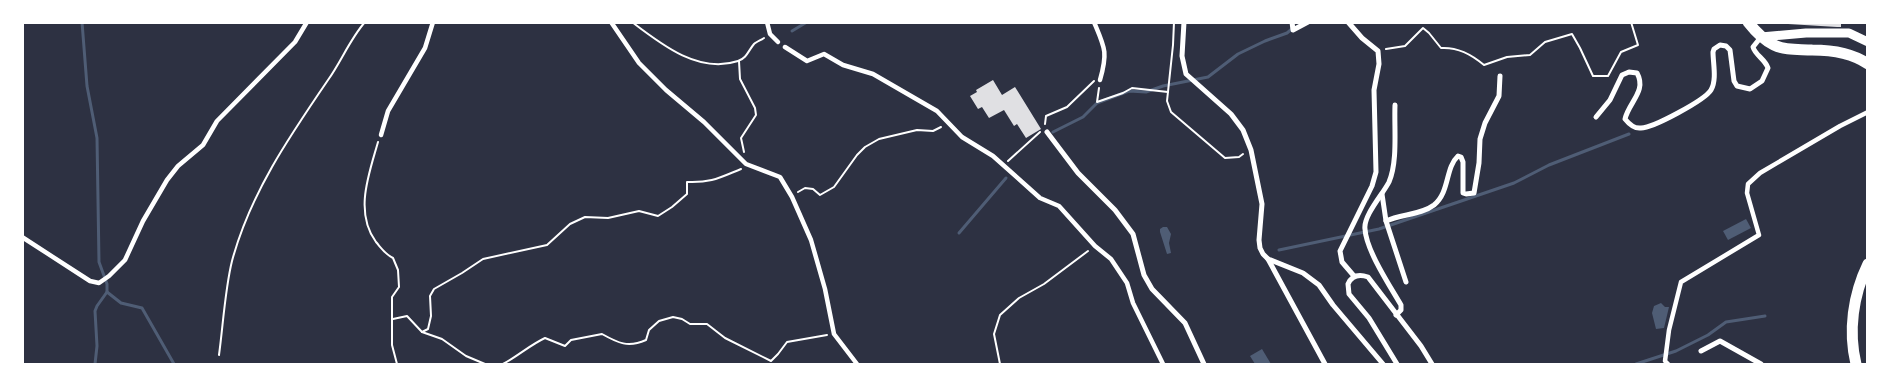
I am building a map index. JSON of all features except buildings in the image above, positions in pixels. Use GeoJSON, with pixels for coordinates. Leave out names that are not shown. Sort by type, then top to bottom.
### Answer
{"type":"FeatureCollection","features":[{"type":"Feature","properties":{"kind":"main road"},"geometry":{"type":"LineString","coordinates":[[1748,22],[1761,37],[1775,46],[1789,49],[1840,52],[1860,58],[1868,64]]}},
{"type":"Feature","properties":{"kind":"main road"},"geometry":{"type":"LineString","coordinates":[[1856,364],[1853,344],[1853,312],[1860,280],[1868,264]]}},
{"type":"Feature","properties":{"kind":"street"},"geometry":{"type":"LineString","coordinates":[[22,237],[90,281],[99,283],[109,276],[125,260],[143,221],[167,180],[178,166],[202,145],[217,121],[295,42],[308,22]]}},
{"type":"Feature","properties":{"kind":"street"},"geometry":{"type":"LineString","coordinates":[[381,135],[388,111],[425,48],[433,22]]}},
{"type":"Feature","properties":{"kind":"street"},"geometry":{"type":"LineString","coordinates":[[611,22],[639,63],[666,90],[704,122],[746,164],[780,177],[792,197],[811,240],[825,289],[834,334],[858,364]]}},
{"type":"Feature","properties":{"kind":"street"},"geometry":{"type":"LineString","coordinates":[[767,22],[770,34],[778,42]]}},
{"type":"Feature","properties":{"kind":"street"},"geometry":{"type":"LineString","coordinates":[[1094,22],[1105,50],[1106,61],[1100,80]]}},
{"type":"Feature","properties":{"kind":"street"},"geometry":{"type":"LineString","coordinates":[[1184,22],[1182,56],[1186,74],[1231,114],[1243,130],[1251,150],[1262,204],[1260,248],[1268,259],[1326,364]]}},
{"type":"Feature","properties":{"kind":"street"},"geometry":{"type":"LineString","coordinates":[[1292,22],[1293,30],[1308,22]]}},
{"type":"Feature","properties":{"kind":"street"},"geometry":{"type":"LineString","coordinates":[[1348,22],[1362,38],[1378,51],[1374,90],[1376,172],[1372,186],[1340,251],[1342,262],[1354,276]]}},
{"type":"Feature","properties":{"kind":"street"},"geometry":{"type":"LineString","coordinates":[[1596,117],[1610,100],[1622,75],[1629,72],[1637,73],[1640,84],[1640,91],[1627,111],[1625,119],[1630,125],[1639,129],[1650,126],[1695,103],[1706,96],[1712,88],[1713,52],[1720,45],[1726,46],[1730,50],[1734,81],[1737,86],[1750,89],[1762,81],[1768,68],[1765,61],[1754,52],[1753,47],[1761,37],[1806,33],[1849,33],[1868,42]]}},
{"type":"Feature","properties":{"kind":"street"},"geometry":{"type":"LineString","coordinates":[[785,47],[807,61],[824,54],[843,65],[873,74],[937,111],[962,137],[993,156],[1040,198],[1059,206],[1095,246],[1111,259],[1127,283],[1133,304],[1163,364]]}},
{"type":"Feature","properties":{"kind":"street"},"geometry":{"type":"LineString","coordinates":[[1386,221],[1394,217],[1428,210],[1433,206],[1441,198],[1452,165],[1458,156],[1462,157],[1463,193],[1474,193],[1480,163],[1480,139],[1485,123],[1499,96],[1500,76]]}},
{"type":"Feature","properties":{"kind":"street"},"geometry":{"type":"LineString","coordinates":[[1395,105],[1394,170],[1365,222],[1365,230],[1377,261],[1401,305],[1401,310],[1396,315]]}},
{"type":"Feature","properties":{"kind":"street"},"geometry":{"type":"LineString","coordinates":[[1668,364],[1666,361],[1669,330],[1681,282],[1759,235],[1747,193],[1748,184],[1760,173],[1840,126],[1868,112]]}},
{"type":"Feature","properties":{"kind":"street"},"geometry":{"type":"LineString","coordinates":[[1047,132],[1078,174],[1116,210],[1133,234],[1144,276],[1152,290],[1176,312],[1184,323],[1204,364]]}},
{"type":"Feature","properties":{"kind":"street"},"geometry":{"type":"LineString","coordinates":[[1382,194],[1386,221],[1406,282]]}},
{"type":"Feature","properties":{"kind":"street"},"geometry":{"type":"LineString","coordinates":[[1268,259],[1303,273],[1319,285],[1333,305],[1383,364]]}},
{"type":"Feature","properties":{"kind":"street"},"geometry":{"type":"LineString","coordinates":[[1397,364],[1369,318],[1349,294],[1348,284],[1354,276],[1368,277],[1421,346],[1432,364]]}},
{"type":"Feature","properties":{"kind":"street"},"geometry":{"type":"LineString","coordinates":[[1701,351],[1720,340],[1761,364]]}},
{"type":"Feature","properties":{"kind":"path"},"geometry":{"type":"LineString","coordinates":[[219,356],[232,263],[243,227],[262,183],[297,125],[365,22]]}},
{"type":"Feature","properties":{"kind":"path"},"geometry":{"type":"LineString","coordinates":[[632,22],[677,54],[698,61],[718,64],[739,60],[748,54],[754,44],[770,34]]}},
{"type":"Feature","properties":{"kind":"path"},"geometry":{"type":"LineString","coordinates":[[1174,22],[1174,46],[1167,101],[1171,112],[1225,158],[1239,157],[1251,150]]}},
{"type":"Feature","properties":{"kind":"path"},"geometry":{"type":"LineString","coordinates":[[1378,51],[1405,46],[1423,28],[1441,48],[1450,47],[1463,51],[1484,66],[1507,57],[1530,56],[1545,42],[1572,34],[1593,76],[1608,76],[1621,52],[1638,44],[1631,22]]}},
{"type":"Feature","properties":{"kind":"path"},"geometry":{"type":"LineString","coordinates":[[422,332],[428,329],[431,316],[430,296],[434,288],[483,259],[547,245],[570,224],[584,217],[608,218],[639,211],[658,216],[672,207],[686,194],[687,182],[710,182],[742,168],[746,164],[741,138],[756,114],[755,108],[740,79],[739,60]]}},
{"type":"Feature","properties":{"kind":"path"},"geometry":{"type":"LineString","coordinates":[[1002,166],[1044,128],[1046,116],[1068,107],[1091,82],[1100,80],[1097,102],[1132,88],[1168,92]]}},
{"type":"Feature","properties":{"kind":"path"},"geometry":{"type":"LineString","coordinates":[[792,197],[805,188],[812,189],[820,195],[834,187],[856,155],[879,139],[917,130],[933,131],[948,123]]}},
{"type":"Feature","properties":{"kind":"path"},"geometry":{"type":"LineString","coordinates":[[381,135],[370,171],[363,208],[370,233],[386,254],[393,258],[398,270],[399,287],[392,297],[392,346],[397,364]]}},
{"type":"Feature","properties":{"kind":"path"},"geometry":{"type":"LineString","coordinates":[[1000,364],[994,334],[1000,315],[1019,298],[1044,284],[1095,246]]}},
{"type":"Feature","properties":{"kind":"path"},"geometry":{"type":"LineString","coordinates":[[393,319],[407,316],[422,332],[442,339],[466,356],[485,364]]}},
{"type":"Feature","properties":{"kind":"path"},"geometry":{"type":"LineString","coordinates":[[503,364],[519,356],[535,343],[545,338],[565,346],[571,340],[602,334],[617,342],[635,345],[646,340],[649,330],[659,321],[673,317],[682,319],[690,324],[707,324],[725,338],[771,360],[787,342],[834,334]]}},
{"type":"Feature","properties":{"kind":"water"},"geometry":{"type":"Polygon","coordinates":[[[1746,219],[1751,228],[1728,240],[1723,231],[1746,219]]]}},
{"type":"Feature","properties":{"kind":"water"},"geometry":{"type":"Polygon","coordinates":[[[1167,227],[1171,234],[1169,243],[1171,253],[1167,254],[1160,232],[1160,229],[1167,227]]]}},
{"type":"Feature","properties":{"kind":"water"},"geometry":{"type":"Polygon","coordinates":[[[1661,303],[1665,307],[1669,307],[1664,328],[1656,329],[1652,313],[1654,306],[1661,303]]]}},
{"type":"Feature","properties":{"kind":"water"},"geometry":{"type":"Polygon","coordinates":[[[1262,349],[1271,364],[1255,364],[1250,356],[1262,349]]]}},
{"type":"Feature","properties":{"kind":"waterway"},"geometry":{"type":"LineString","coordinates":[[82,22],[87,86],[97,138],[99,262],[107,284],[107,292],[95,311],[97,346],[95,364]]}},
{"type":"Feature","properties":{"kind":"waterway"},"geometry":{"type":"LineString","coordinates":[[792,31],[807,22]]}},
{"type":"Feature","properties":{"kind":"waterway"},"geometry":{"type":"LineString","coordinates":[[1053,132],[1083,117],[1097,103],[1129,91],[1146,92],[1163,86],[1208,77],[1238,54],[1287,33],[1293,28]]}},
{"type":"Feature","properties":{"kind":"waterway"},"geometry":{"type":"LineString","coordinates":[[1279,250],[1379,229],[1514,183],[1549,165],[1629,134]]}},
{"type":"Feature","properties":{"kind":"waterway"},"geometry":{"type":"LineString","coordinates":[[959,233],[1006,178]]}},
{"type":"Feature","properties":{"kind":"waterway"},"geometry":{"type":"LineString","coordinates":[[107,292],[121,303],[142,308],[174,364]]}},
{"type":"Feature","properties":{"kind":"waterway"},"geometry":{"type":"LineString","coordinates":[[1636,364],[1676,351],[1708,335],[1726,322],[1765,316]]}}]}
